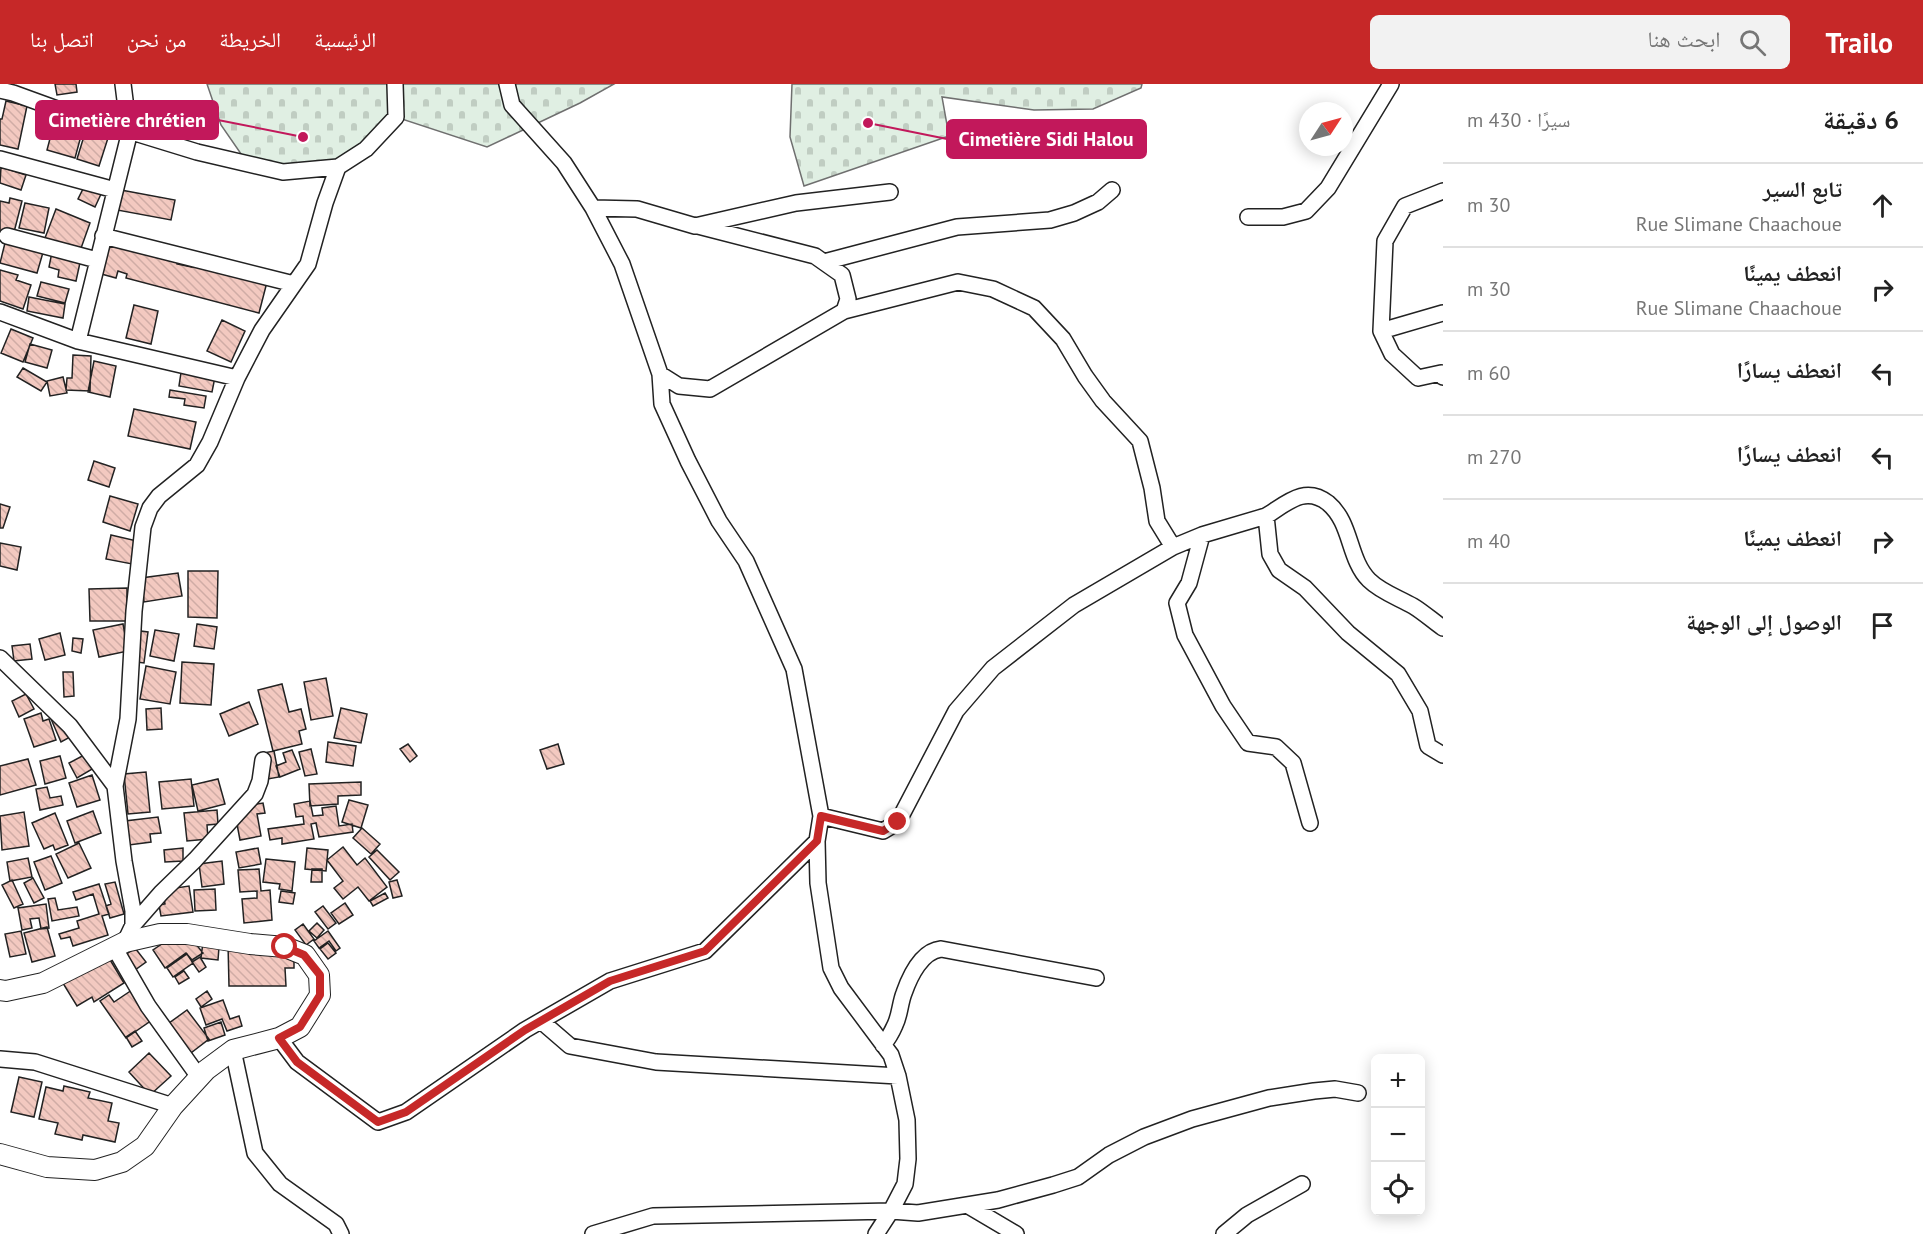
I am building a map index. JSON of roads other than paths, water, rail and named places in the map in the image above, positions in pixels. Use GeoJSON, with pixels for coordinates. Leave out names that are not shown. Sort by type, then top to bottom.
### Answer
{"type":"FeatureCollection","features":[{"type":"Feature","properties":{"kind":"main road"},"geometry":{"type":"LineString","coordinates":[[0,990],[6,991],[43,983],[124,938],[160,934],[187,934],[285,947],[304,955],[320,975],[320,995],[300,1027],[279,1038],[233,1050],[206,1070],[173,1106],[145,1146],[122,1162],[95,1170],[47,1167],[0,1154]]}},
{"type":"Feature","properties":{"kind":"street"},"geometry":{"type":"LineString","coordinates":[[123,84],[125,100]]}},
{"type":"Feature","properties":{"kind":"street"},"geometry":{"type":"LineString","coordinates":[[0,90],[197,152],[283,172],[338,167],[366,149],[396,117],[395,84]]}},
{"type":"Feature","properties":{"kind":"street"},"geometry":{"type":"LineString","coordinates":[[507,84],[512,105],[564,162],[593,208],[622,264],[660,374],[662,404],[719,521],[746,561],[794,669],[821,816],[817,841],[818,883],[831,968],[841,988],[891,1055],[907,1120],[906,1184],[876,1234]]}},
{"type":"Feature","properties":{"kind":"street"},"geometry":{"type":"LineString","coordinates":[[1248,217],[1283,217],[1306,211],[1328,188],[1391,84]]}},
{"type":"Feature","properties":{"kind":"street"},"geometry":{"type":"LineString","coordinates":[[78,341],[130,131]]}},
{"type":"Feature","properties":{"kind":"street"},"geometry":{"type":"LineString","coordinates":[[0,159],[115,190]]}},
{"type":"Feature","properties":{"kind":"street"},"geometry":{"type":"LineString","coordinates":[[199,1077],[148,1006],[124,938],[133,911],[115,786],[128,719],[134,611],[143,527],[150,508],[159,496],[197,465],[262,330],[308,264],[338,167]]}},
{"type":"Feature","properties":{"kind":"street"},"geometry":{"type":"LineString","coordinates":[[824,262],[957,227],[1050,220],[1074,213],[1098,202],[1112,190]]}},
{"type":"Feature","properties":{"kind":"street"},"geometry":{"type":"LineString","coordinates":[[1443,191],[1406,206],[1385,241],[1381,331],[1392,354],[1418,378],[1441,373],[1443,378]]}},
{"type":"Feature","properties":{"kind":"street"},"geometry":{"type":"LineString","coordinates":[[695,226],[796,203],[890,192]]}},
{"type":"Feature","properties":{"kind":"street"},"geometry":{"type":"LineString","coordinates":[[593,208],[637,209],[815,256],[842,275],[848,299],[844,311]]}},
{"type":"Feature","properties":{"kind":"street"},"geometry":{"type":"LineString","coordinates":[[7,236],[97,260]]}},
{"type":"Feature","properties":{"kind":"street"},"geometry":{"type":"LineString","coordinates":[[103,236],[294,284]]}},
{"type":"Feature","properties":{"kind":"street"},"geometry":{"type":"LineString","coordinates":[[660,374],[679,386],[710,389],[844,311],[958,282],[993,289],[1034,308],[1063,339],[1103,401],[1140,441],[1152,488],[1156,521],[1173,547]]}},
{"type":"Feature","properties":{"kind":"street"},"geometry":{"type":"LineString","coordinates":[[0,312],[78,341],[237,378]]}},
{"type":"Feature","properties":{"kind":"street"},"geometry":{"type":"LineString","coordinates":[[1381,331],[1443,313]]}},
{"type":"Feature","properties":{"kind":"street"},"geometry":{"type":"LineString","coordinates":[[821,816],[883,831],[898,822],[956,711],[993,668],[1074,604],[1173,547],[1202,535],[1266,516],[1296,498],[1310,495],[1320,497],[1335,509],[1344,525],[1359,566],[1368,580],[1416,608],[1443,628]]}},
{"type":"Feature","properties":{"kind":"street"},"geometry":{"type":"LineString","coordinates":[[1266,516],[1270,554],[1279,570],[1305,588],[1348,633],[1398,674],[1420,711],[1428,746],[1443,755]]}},
{"type":"Feature","properties":{"kind":"street"},"geometry":{"type":"LineString","coordinates":[[1202,535],[1189,583],[1177,603],[1185,635],[1223,706],[1248,743],[1276,747],[1293,763],[1310,823]]}},
{"type":"Feature","properties":{"kind":"street"},"geometry":{"type":"LineString","coordinates":[[0,658],[70,726],[115,786]]}},
{"type":"Feature","properties":{"kind":"street"},"geometry":{"type":"LineString","coordinates":[[124,938],[161,893],[195,860],[255,794],[260,781],[263,760]]}},
{"type":"Feature","properties":{"kind":"street"},"geometry":{"type":"LineString","coordinates":[[279,1038],[297,1062],[378,1122],[406,1112],[541,1021],[610,981],[705,951],[817,841]]}},
{"type":"Feature","properties":{"kind":"street"},"geometry":{"type":"LineString","coordinates":[[884,1045],[896,1023],[904,993],[919,964],[928,953],[935,950],[942,949],[1096,978]]}},
{"type":"Feature","properties":{"kind":"street"},"geometry":{"type":"LineString","coordinates":[[541,1021],[570,1046],[656,1062],[898,1076]]}},
{"type":"Feature","properties":{"kind":"street"},"geometry":{"type":"LineString","coordinates":[[233,1050],[255,1153],[280,1184],[336,1224],[341,1234]]}},
{"type":"Feature","properties":{"kind":"street"},"geometry":{"type":"LineString","coordinates":[[0,1059],[35,1062],[173,1106]]}},
{"type":"Feature","properties":{"kind":"street"},"geometry":{"type":"LineString","coordinates":[[593,1234],[653,1216],[918,1212],[998,1200],[1078,1177],[1109,1155],[1144,1137],[1192,1119],[1269,1098],[1335,1089],[1358,1093]]}},
{"type":"Feature","properties":{"kind":"street"},"geometry":{"type":"LineString","coordinates":[[1224,1234],[1247,1215],[1302,1184]]}},
{"type":"Feature","properties":{"kind":"street"},"geometry":{"type":"LineString","coordinates":[[967,1205],[1016,1234]]}},
{"type":"Feature","properties":{"kind":"place","name":"Cimetière Sidi Halou"},"geometry":{"type":"Point","coordinates":[868,123]}},
{"type":"Feature","properties":{"kind":"place","name":"Cimetière chrétien"},"geometry":{"type":"Point","coordinates":[303,137]}}]}
